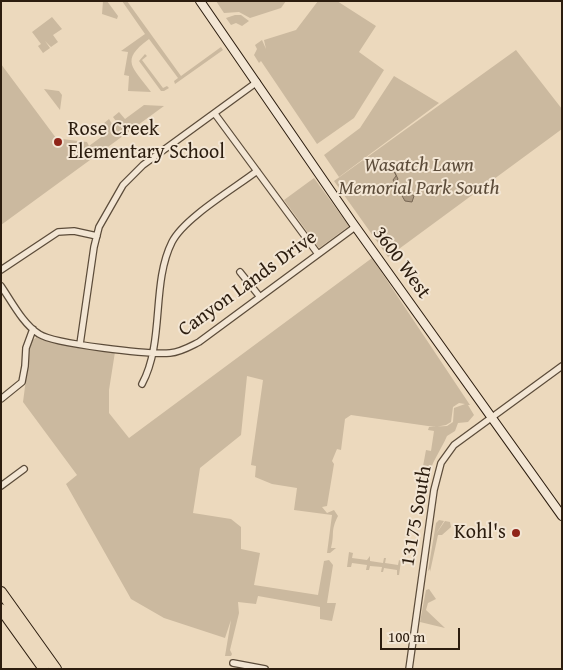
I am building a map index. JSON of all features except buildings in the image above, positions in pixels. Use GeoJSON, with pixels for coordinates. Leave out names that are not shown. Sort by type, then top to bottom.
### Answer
{"type":"FeatureCollection","features":[{"type":"Feature","properties":{"kind":"highway"},"geometry":{"type":"LineString","coordinates":[[1,592],[40,655],[43,669]]}},
{"type":"Feature","properties":{"kind":"highway"},"geometry":{"type":"LineString","coordinates":[[1,609],[40,655],[58,669]]}},
{"type":"Feature","properties":{"kind":"main road","name":"3600 West"},"geometry":{"type":"LineString","coordinates":[[200,1],[355,227],[562,516]]}},
{"type":"Feature","properties":{"kind":"street"},"geometry":{"type":"LineString","coordinates":[[80,344],[97,236],[108,208],[123,185],[143,165],[257,82]]}},
{"type":"Feature","properties":{"kind":"street"},"geometry":{"type":"LineString","coordinates":[[215,114],[318,254]]}},
{"type":"Feature","properties":{"kind":"street"},"geometry":{"type":"LineString","coordinates":[[142,384],[148,372],[153,352],[165,263],[172,241],[187,222],[257,171]]}},
{"type":"Feature","properties":{"kind":"street","name":"Canyon Lands Drive"},"geometry":{"type":"LineString","coordinates":[[1,286],[33,329],[40,335],[54,340],[80,344],[169,353],[183,350],[199,342],[355,227]]}},
{"type":"Feature","properties":{"kind":"street"},"geometry":{"type":"LineString","coordinates":[[1,270],[58,232],[74,231],[97,236]]}},
{"type":"Feature","properties":{"kind":"street"},"geometry":{"type":"LineString","coordinates":[[240,272],[260,297]]}},
{"type":"Feature","properties":{"kind":"street"},"geometry":{"type":"LineString","coordinates":[[1,399],[22,382],[26,348],[33,329]]}},
{"type":"Feature","properties":{"kind":"street","name":"13175 South"},"geometry":{"type":"LineString","coordinates":[[409,669],[434,490],[441,463],[454,445],[562,366]]}},
{"type":"Feature","properties":{"kind":"street"},"geometry":{"type":"LineString","coordinates":[[1,486],[24,469]]}},
{"type":"Feature","properties":{"kind":"street"},"geometry":{"type":"LineString","coordinates":[[233,663],[265,669]]}},
{"type":"Feature","properties":{"kind":"green space"},"geometry":{"type":"Polygon","coordinates":[[[103,1],[107,1],[118,16],[117,19],[102,14],[103,1]]]}},
{"type":"Feature","properties":{"kind":"green space"},"geometry":{"type":"Polygon","coordinates":[[[122,1],[127,1],[181,76],[221,47],[223,50],[175,84],[174,81],[178,78],[149,39],[134,53],[132,64],[151,92],[128,91],[129,76],[124,75],[128,52],[121,51],[145,34],[122,1]]]}},
{"type":"Feature","properties":{"kind":"green space"},"geometry":{"type":"Polygon","coordinates":[[[216,1],[286,1],[281,8],[250,18],[239,12],[224,13],[216,1]]]}},
{"type":"Feature","properties":{"kind":"green space"},"geometry":{"type":"Polygon","coordinates":[[[318,1],[337,1],[376,26],[359,52],[384,70],[354,118],[317,144],[261,61],[259,63],[254,55],[257,49],[255,45],[262,40],[266,49],[264,40],[296,30],[318,1]]]}},
{"type":"Feature","properties":{"kind":"green space"},"geometry":{"type":"Polygon","coordinates":[[[241,15],[249,21],[242,26],[236,23],[231,25],[226,18],[241,15]]]}},
{"type":"Feature","properties":{"kind":"green space"},"geometry":{"type":"Polygon","coordinates":[[[52,17],[62,29],[53,35],[58,42],[51,47],[45,41],[50,48],[43,53],[38,46],[41,44],[32,32],[52,17]]]}},
{"type":"Feature","properties":{"kind":"green space","name":"Wasatch Lawn Memorial Park South"},"geometry":{"type":"Polygon","coordinates":[[[516,50],[562,109],[562,129],[388,257],[334,181],[516,50]]]}},
{"type":"Feature","properties":{"kind":"green space"},"geometry":{"type":"Polygon","coordinates":[[[145,54],[147,56],[142,60],[163,88],[167,86],[169,88],[161,91],[139,61],[145,54]]]}},
{"type":"Feature","properties":{"kind":"green space"},"geometry":{"type":"Polygon","coordinates":[[[1,64],[59,142],[62,139],[87,142],[89,146],[108,132],[103,124],[109,119],[114,127],[118,124],[113,117],[119,112],[125,119],[144,105],[164,106],[1,225],[1,64]]]}},
{"type":"Feature","properties":{"kind":"green space"},"geometry":{"type":"Polygon","coordinates":[[[394,76],[439,103],[339,177],[324,155],[360,128],[394,76]]]}},
{"type":"Feature","properties":{"kind":"green space"},"geometry":{"type":"Polygon","coordinates":[[[44,89],[59,91],[62,95],[60,110],[44,89]]]}},
{"type":"Feature","properties":{"kind":"green space"},"geometry":{"type":"Polygon","coordinates":[[[314,178],[349,226],[319,248],[284,200],[314,178]]]}},
{"type":"Feature","properties":{"kind":"green space"},"geometry":{"type":"Polygon","coordinates":[[[372,258],[470,405],[468,405],[474,415],[468,422],[458,423],[455,431],[447,436],[429,472],[428,478],[421,477],[426,450],[431,451],[434,431],[428,430],[429,427],[433,427],[351,415],[345,419],[341,450],[337,449],[332,461],[334,464],[327,506],[322,507],[327,513],[334,510],[338,516],[334,526],[331,548],[336,548],[327,553],[332,515],[294,510],[297,488],[272,484],[255,477],[256,466],[251,465],[263,380],[247,376],[241,435],[200,468],[193,513],[231,519],[241,527],[241,549],[260,553],[254,585],[318,595],[324,561],[329,560],[333,565],[327,603],[336,603],[332,621],[320,619],[320,607],[258,596],[256,604],[238,602],[239,613],[230,650],[232,654],[231,656],[225,656],[231,620],[225,638],[164,618],[131,599],[66,484],[77,475],[23,402],[31,341],[37,337],[46,341],[115,352],[109,390],[109,413],[129,438],[372,258]],[[459,403],[453,407],[451,422],[438,427],[447,426],[453,422],[454,408],[465,404],[459,403]]]}},
{"type":"Feature","properties":{"kind":"green space"},"geometry":{"type":"Polygon","coordinates":[[[439,520],[444,521],[436,534],[445,521],[450,522],[451,527],[442,535],[438,535],[430,572],[430,569],[428,571],[436,523],[439,520]]]}},
{"type":"Feature","properties":{"kind":"green space"},"geometry":{"type":"Polygon","coordinates":[[[349,552],[353,553],[352,558],[367,560],[370,556],[370,561],[383,563],[384,558],[386,558],[385,563],[398,565],[399,560],[401,561],[399,575],[397,575],[397,570],[384,568],[383,572],[381,572],[382,567],[370,566],[369,570],[366,570],[367,565],[352,563],[351,567],[347,567],[349,552]]]}},
{"type":"Feature","properties":{"kind":"green space"},"geometry":{"type":"Polygon","coordinates":[[[429,589],[436,599],[428,603],[426,610],[445,628],[420,622],[426,590],[429,589]]]}},
{"type":"Feature","properties":{"kind":"shaded area"},"geometry":{"type":"Polygon","coordinates":[[[394,171],[398,179],[395,183],[414,196],[412,202],[405,201],[393,180],[396,176],[394,171]]]}},
{"type":"Feature","properties":{"kind":"place","name":"Rose Creek Elementary School"},"geometry":{"type":"Point","coordinates":[58,142]}},
{"type":"Feature","properties":{"kind":"place","name":"Kohl's"},"geometry":{"type":"Point","coordinates":[516,533]}}]}
